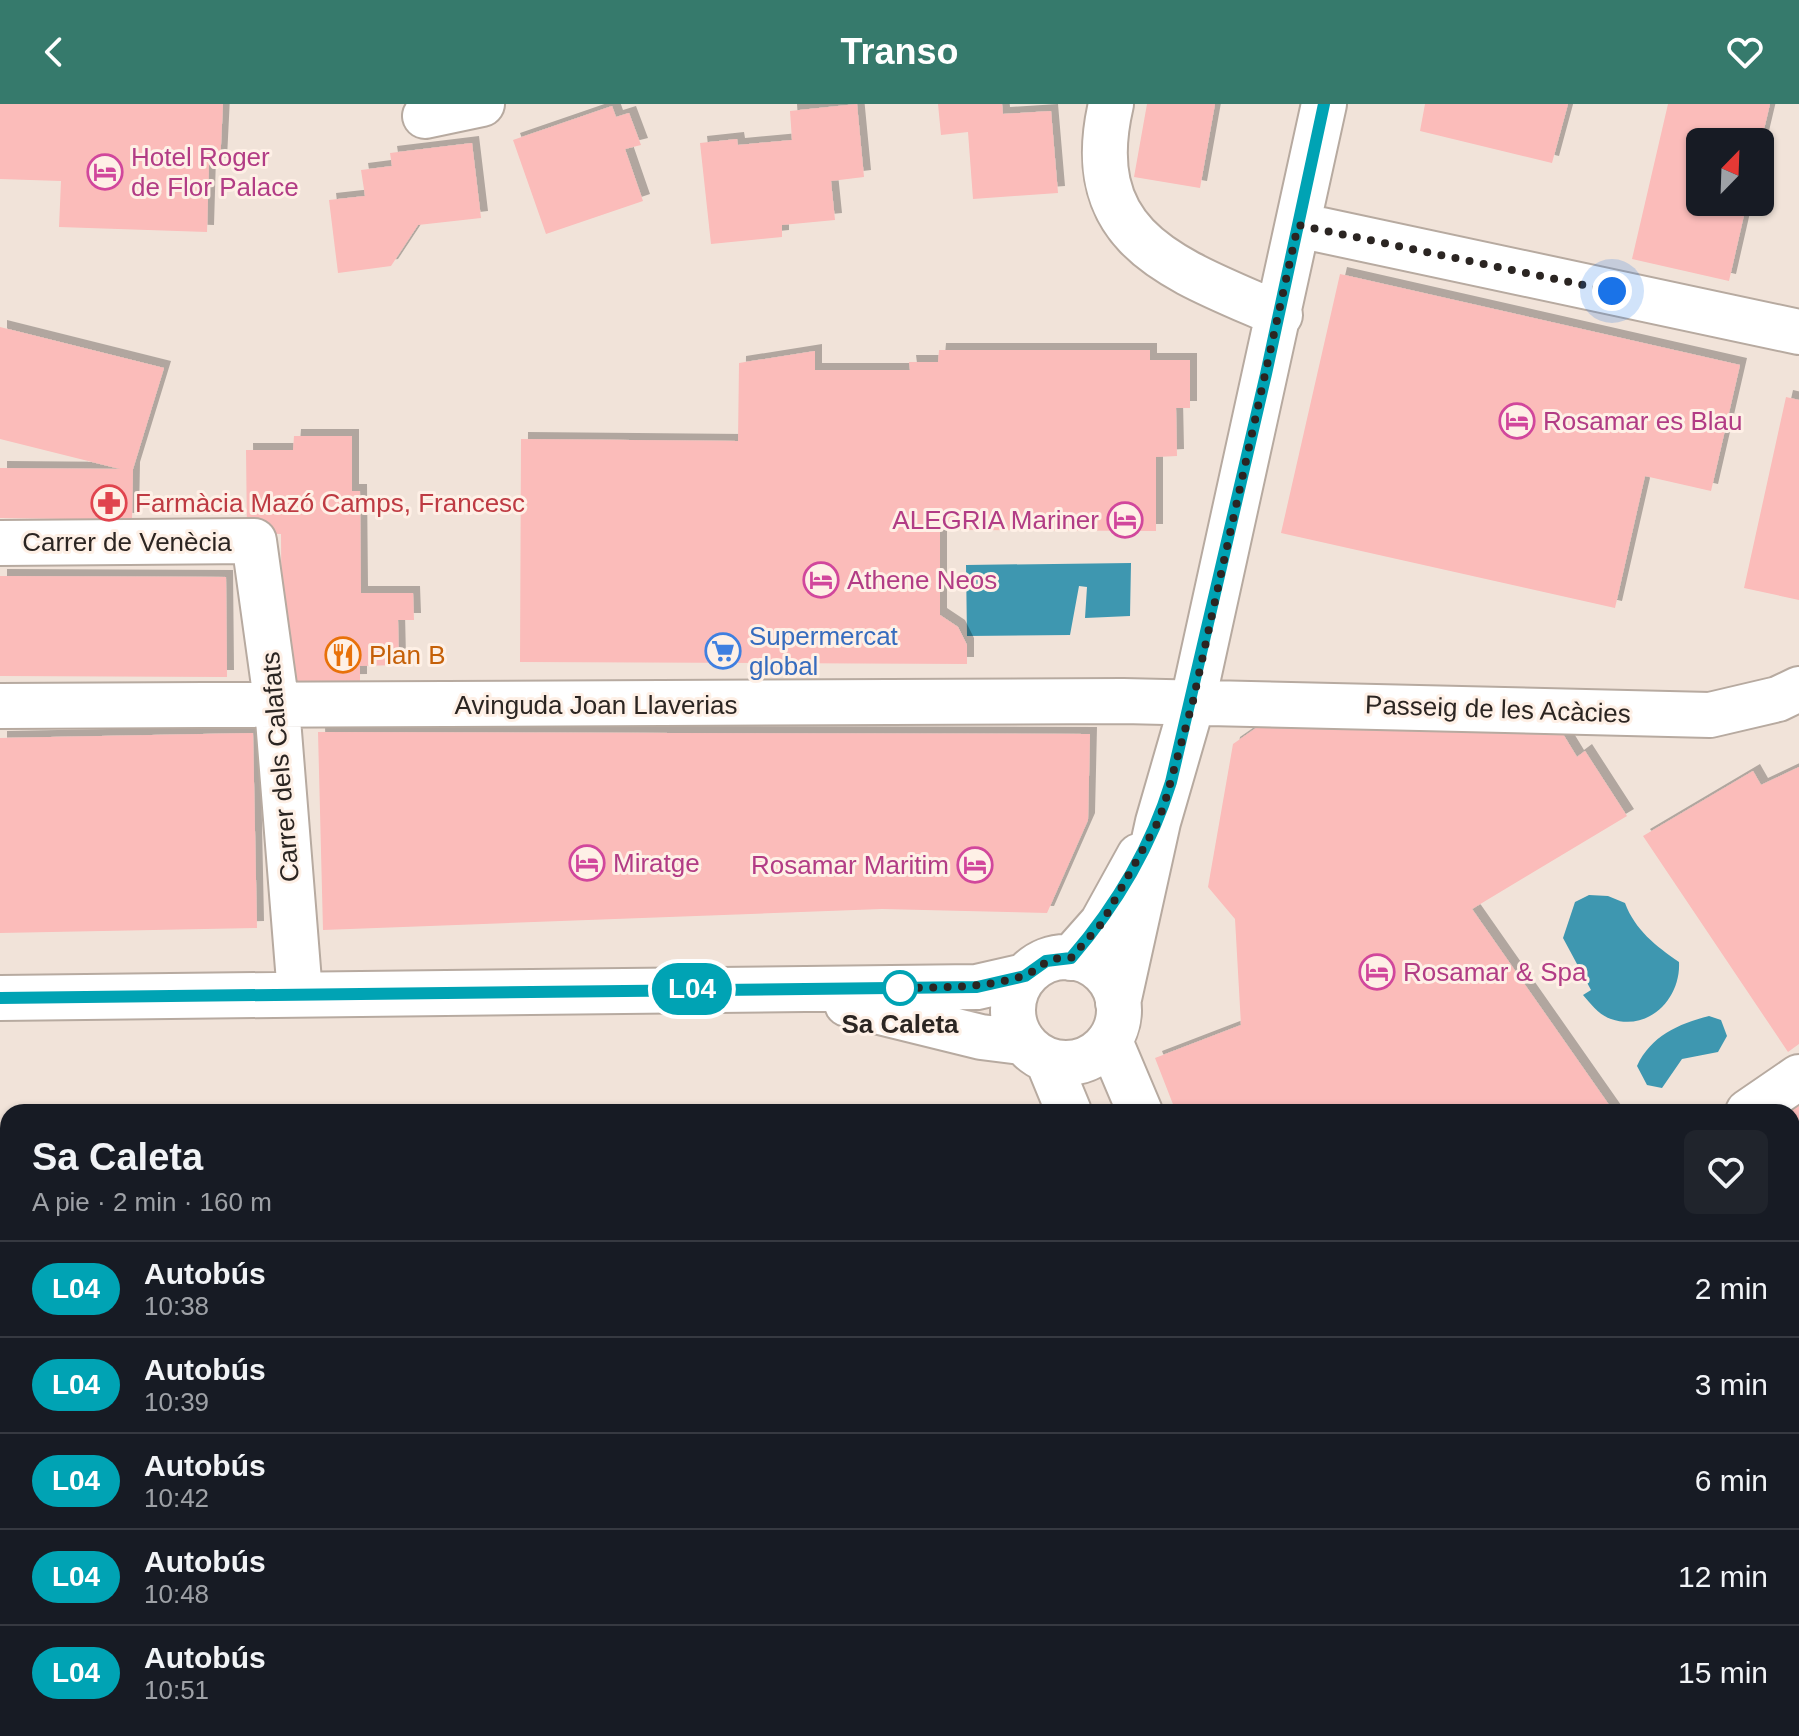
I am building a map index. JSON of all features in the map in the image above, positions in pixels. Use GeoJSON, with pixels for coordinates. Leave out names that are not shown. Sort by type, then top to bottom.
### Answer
{"type":"FeatureCollection","features":[{"type":"Feature","properties":{"kind":"street"},"geometry":{"type":"LineString","coordinates":[[425,116],[482,104]]}},
{"type":"Feature","properties":{"kind":"street"},"geometry":{"type":"LineString","coordinates":[[1111,104],[1102,142],[1107,190],[1124,226],[1153,251],[1195,278],[1280,315]]}},
{"type":"Feature","properties":{"kind":"street"},"geometry":{"type":"LineString","coordinates":[[786,989],[1082,1061],[1114,1022],[1158,822],[1193,701],[1324,104]]}},
{"type":"Feature","properties":{"kind":"street"},"geometry":{"type":"LineString","coordinates":[[1298,225],[1799,332]]}},
{"type":"Feature","properties":{"kind":"street","name":"Carrer de Venècia"},"geometry":{"type":"LineString","coordinates":[[0,543],[254,541]]}},
{"type":"Feature","properties":{"kind":"street","name":"Carrer dels Calafats"},"geometry":{"type":"LineString","coordinates":[[254,541],[277,707],[300,994]]}},
{"type":"Feature","properties":{"kind":"street","name":"Passeig de les Acàcies"},"geometry":{"type":"LineString","coordinates":[[1193,701],[1710,715],[1778,699],[1799,689]]}},
{"type":"Feature","properties":{"kind":"street","name":"Avinguda Joan Llaverias"},"geometry":{"type":"LineString","coordinates":[[0,706],[1193,701]]}},
{"type":"Feature","properties":{"kind":"street"},"geometry":{"type":"LineString","coordinates":[[1071,958],[1102,923],[1158,822]]}},
{"type":"Feature","properties":{"kind":"street"},"geometry":{"type":"LineString","coordinates":[[1065,1104],[1012,1008],[1018,985],[1025,976],[1046,961],[1071,958],[1089,962],[1103,972],[1138,1104]]}},
{"type":"Feature","properties":{"kind":"street"},"geometry":{"type":"LineString","coordinates":[[0,998],[977,987],[1025,976]]}},
{"type":"Feature","properties":{"kind":"street"},"geometry":{"type":"LineString","coordinates":[[1760,1104],[1799,1077]]}},
{"type":"Feature","properties":{"kind":"water"},"geometry":{"type":"Polygon","coordinates":[[[1131,563],[1130,616],[1085,618],[1087,587],[1079,586],[1070,635],[967,636],[966,565],[1131,563]]]}},
{"type":"Feature","properties":{"kind":"water"},"geometry":{"type":"Polygon","coordinates":[[[1589,895],[1608,896],[1625,903],[1640,929],[1679,962],[1675,988],[1660,1009],[1650,1016],[1625,1022],[1611,1019],[1599,1012],[1583,995],[1591,990],[1563,938],[1575,902],[1589,895]]]}},
{"type":"Feature","properties":{"kind":"water"},"geometry":{"type":"Polygon","coordinates":[[[1709,1016],[1721,1020],[1727,1036],[1718,1052],[1682,1059],[1662,1088],[1647,1085],[1637,1066],[1650,1047],[1676,1027],[1709,1016]]]}},
{"type":"Feature","properties":{"kind":"building","name":"Hotel Roger de Flor Palace"},"geometry":{"type":"Polygon","coordinates":[[[0,104],[223,104],[220,165],[209,164],[207,232],[59,227],[61,181],[0,179],[0,104]]]}},
{"type":"Feature","properties":{"kind":"building"},"geometry":{"type":"Polygon","coordinates":[[[857,104],[864,177],[831,181],[835,220],[782,225],[782,237],[711,244],[700,143],[737,139],[738,145],[792,140],[790,111],[857,104]]]}},
{"type":"Feature","properties":{"kind":"building"},"geometry":{"type":"Polygon","coordinates":[[[938,104],[1002,104],[1003,114],[1051,111],[1058,193],[973,199],[968,132],[941,135],[938,104]]]}},
{"type":"Feature","properties":{"kind":"building"},"geometry":{"type":"Polygon","coordinates":[[[1147,104],[1215,104],[1200,188],[1134,177],[1147,104]]]}},
{"type":"Feature","properties":{"kind":"building"},"geometry":{"type":"Polygon","coordinates":[[[1425,104],[1568,104],[1552,163],[1420,131],[1425,104]]]}},
{"type":"Feature","properties":{"kind":"building"},"geometry":{"type":"Polygon","coordinates":[[[1668,104],[1770,104],[1764,128],[1686,128],[1686,216],[1744,216],[1729,281],[1632,259],[1668,104]]]}},
{"type":"Feature","properties":{"kind":"building"},"geometry":{"type":"Polygon","coordinates":[[[612,106],[616,117],[629,113],[641,145],[625,149],[643,201],[546,234],[513,140],[612,106]]]}},
{"type":"Feature","properties":{"kind":"building"},"geometry":{"type":"Polygon","coordinates":[[[472,143],[481,218],[418,225],[391,266],[338,273],[329,200],[365,196],[361,170],[392,166],[390,153],[472,143]]]}},
{"type":"Feature","properties":{"kind":"building","name":"Rosamar es Blau"},"geometry":{"type":"Polygon","coordinates":[[[1340,274],[1740,365],[1711,491],[1645,476],[1615,608],[1281,533],[1340,274]]]}},
{"type":"Feature","properties":{"kind":"building"},"geometry":{"type":"Polygon","coordinates":[[[0,327],[164,368],[133,469],[132,520],[0,518],[0,468],[120,469],[0,439],[0,327]]]}},
{"type":"Feature","properties":{"kind":"building"},"geometry":{"type":"Polygon","coordinates":[[[939,350],[1150,350],[1150,360],[1190,360],[1190,408],[1176,408],[1177,456],[1156,457],[1156,531],[940,530],[940,615],[958,627],[967,645],[967,664],[520,662],[521,439],[738,441],[739,363],[815,351],[815,370],[910,370],[909,362],[938,362],[939,350]]]}},
{"type":"Feature","properties":{"kind":"building"},"geometry":{"type":"Polygon","coordinates":[[[1786,397],[1799,400],[1799,600],[1744,588],[1786,397]]]}},
{"type":"Feature","properties":{"kind":"building"},"geometry":{"type":"Polygon","coordinates":[[[294,436],[352,436],[352,491],[360,491],[361,593],[413,593],[414,620],[398,620],[399,665],[360,666],[360,681],[282,682],[281,534],[247,533],[246,450],[293,450],[294,436]]]}},
{"type":"Feature","properties":{"kind":"building"},"geometry":{"type":"Polygon","coordinates":[[[0,576],[226,577],[227,677],[0,676],[0,576]]]}},
{"type":"Feature","properties":{"kind":"building","name":"Rosamar & Spa"},"geometry":{"type":"Polygon","coordinates":[[[1256,728],[1563,734],[1577,757],[1585,751],[1627,816],[1472,909],[1608,1104],[1173,1104],[1155,1058],[1241,1025],[1235,919],[1208,887],[1233,744],[1256,728]]]}},
{"type":"Feature","properties":{"kind":"building"},"geometry":{"type":"Polygon","coordinates":[[[318,732],[1090,734],[1088,820],[1047,913],[882,909],[323,930],[318,732]]]}},
{"type":"Feature","properties":{"kind":"building"},"geometry":{"type":"Polygon","coordinates":[[[253,733],[257,928],[0,933],[0,738],[253,733]]]}},
{"type":"Feature","properties":{"kind":"building"},"geometry":{"type":"Polygon","coordinates":[[[1799,767],[1799,1044],[1788,1052],[1643,836],[1753,771],[1761,785],[1799,767]]]}},
{"type":"Feature","properties":{"kind":"bus line","name":"L04"},"geometry":{"type":"LineString","coordinates":[[0,998],[977,987],[1025,976],[1046,961],[1071,958],[1102,923],[1158,822],[1171,782],[1193,701],[1324,104]]}},
{"type":"Feature","properties":{"kind":"place","name":"Hotel Roger de Flor Palace"},"geometry":{"type":"Point","coordinates":[105,172]}},
{"type":"Feature","properties":{"kind":"place","name":"Rosamar es Blau"},"geometry":{"type":"Point","coordinates":[1517,421]}},
{"type":"Feature","properties":{"kind":"place","name":"Farmàcia Mazó Camps, Francesc"},"geometry":{"type":"Point","coordinates":[109,503]}},
{"type":"Feature","properties":{"kind":"place","name":"ALEGRIA Mariner"},"geometry":{"type":"Point","coordinates":[1125,520]}},
{"type":"Feature","properties":{"kind":"place","name":"Athene Neos"},"geometry":{"type":"Point","coordinates":[821,580]}},
{"type":"Feature","properties":{"kind":"place","name":"Supermercat global"},"geometry":{"type":"Point","coordinates":[723,651]}},
{"type":"Feature","properties":{"kind":"place","name":"Plan B"},"geometry":{"type":"Point","coordinates":[343,655]}},
{"type":"Feature","properties":{"kind":"place","name":"Miratge"},"geometry":{"type":"Point","coordinates":[587,863]}},
{"type":"Feature","properties":{"kind":"place","name":"Rosamar Maritim"},"geometry":{"type":"Point","coordinates":[975,865]}},
{"type":"Feature","properties":{"kind":"place","name":"Rosamar & Spa"},"geometry":{"type":"Point","coordinates":[1377,972]}},
{"type":"Feature","properties":{"kind":"place","name":"Sa Caleta"},"geometry":{"type":"Point","coordinates":[900,988]}},
{"type":"Feature","properties":{"kind":"route"},"geometry":{"type":"LineString","coordinates":[[900,988],[895,988],[977,987],[1025,976],[1046,961],[1071,958],[1102,923],[1158,822],[1193,701],[1298,225],[1612,291]]}}]}
